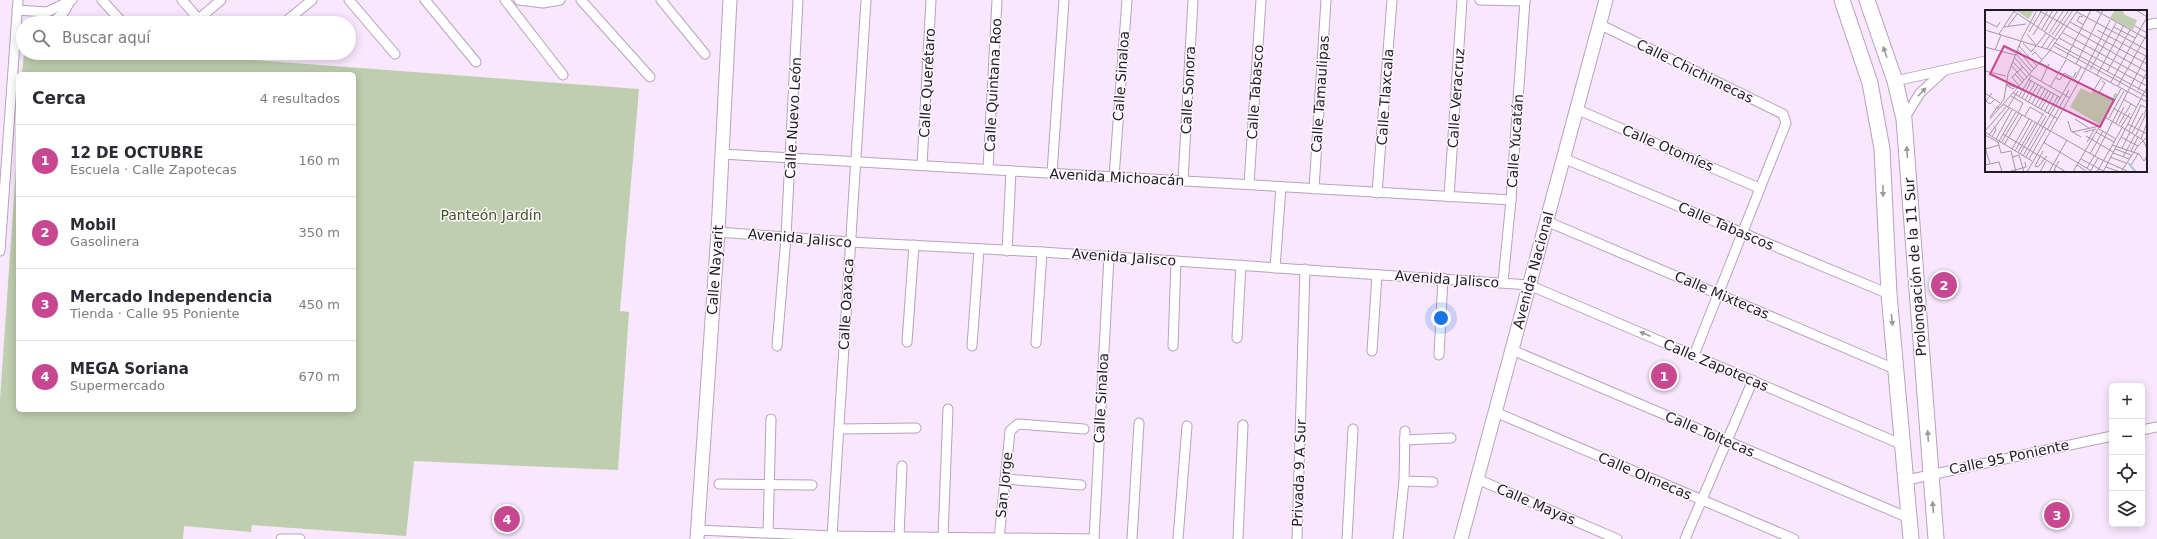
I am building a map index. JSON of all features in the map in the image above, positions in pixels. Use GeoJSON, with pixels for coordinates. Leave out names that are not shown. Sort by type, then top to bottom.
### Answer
{"type":"FeatureCollection","features":[{"type":"Feature","properties":{"kind":"main road","name":"Calle Nayarit"},"geometry":{"type":"LineString","coordinates":[[697,535],[718,232],[730,0]]}},
{"type":"Feature","properties":{"kind":"main road","name":"Avenida Nacional"},"geometry":{"type":"LineString","coordinates":[[1461,539],[1606,0]]}},
{"type":"Feature","properties":{"kind":"main road","name":"Prolongación de la 11 Sur"},"geometry":{"type":"LineString","coordinates":[[1842,0],[1870,83],[1879,122],[1882,149],[1889,294],[1904,445],[1911,539]]}},
{"type":"Feature","properties":{"kind":"main road","name":"Prolongación de la 11 Sur"},"geometry":{"type":"LineString","coordinates":[[1867,0],[1895,81],[1904,119],[1936,539]]}},
{"type":"Feature","properties":{"kind":"street"},"geometry":{"type":"LineString","coordinates":[[102,0],[116,16]]}},
{"type":"Feature","properties":{"kind":"street"},"geometry":{"type":"LineString","coordinates":[[182,0],[194,16]]}},
{"type":"Feature","properties":{"kind":"street"},"geometry":{"type":"LineString","coordinates":[[204,16],[221,0]]}},
{"type":"Feature","properties":{"kind":"street"},"geometry":{"type":"LineString","coordinates":[[294,16],[312,0]]}},
{"type":"Feature","properties":{"kind":"street"},"geometry":{"type":"LineString","coordinates":[[349,0],[395,54]]}},
{"type":"Feature","properties":{"kind":"street"},"geometry":{"type":"LineString","coordinates":[[425,0],[476,62]]}},
{"type":"Feature","properties":{"kind":"street"},"geometry":{"type":"LineString","coordinates":[[505,0],[563,75]]}},
{"type":"Feature","properties":{"kind":"street"},"geometry":{"type":"LineString","coordinates":[[519,0],[543,3],[560,0]]}},
{"type":"Feature","properties":{"kind":"street"},"geometry":{"type":"LineString","coordinates":[[581,0],[650,77]]}},
{"type":"Feature","properties":{"kind":"street"},"geometry":{"type":"LineString","coordinates":[[661,0],[705,54]]}},
{"type":"Feature","properties":{"kind":"street","name":"Calle Nuevo León"},"geometry":{"type":"LineString","coordinates":[[776,346],[786,237],[791,159],[798,0]]}},
{"type":"Feature","properties":{"kind":"street","name":"Calle Oaxaca"},"geometry":{"type":"LineString","coordinates":[[832,536],[866,0]]}},
{"type":"Feature","properties":{"kind":"street","name":"Calle Querétaro"},"geometry":{"type":"LineString","coordinates":[[922,166],[932,0]]}},
{"type":"Feature","properties":{"kind":"street","name":"Calle Quintana Roo"},"geometry":{"type":"LineString","coordinates":[[988,169],[997,0]]}},
{"type":"Feature","properties":{"kind":"street"},"geometry":{"type":"LineString","coordinates":[[1052,173],[1064,0]]}},
{"type":"Feature","properties":{"kind":"street","name":"Calle Sinaloa"},"geometry":{"type":"LineString","coordinates":[[1114,177],[1127,0]]}},
{"type":"Feature","properties":{"kind":"street","name":"Calle Sonora"},"geometry":{"type":"LineString","coordinates":[[1183,181],[1193,0]]}},
{"type":"Feature","properties":{"kind":"street","name":"Calle Tabasco"},"geometry":{"type":"LineString","coordinates":[[1249,184],[1261,0]]}},
{"type":"Feature","properties":{"kind":"street","name":"Calle Tamaulipas"},"geometry":{"type":"LineString","coordinates":[[1314,189],[1326,0]]}},
{"type":"Feature","properties":{"kind":"street","name":"Calle Tlaxcala"},"geometry":{"type":"LineString","coordinates":[[1377,194],[1392,0]]}},
{"type":"Feature","properties":{"kind":"street","name":"Calle Veracruz"},"geometry":{"type":"LineString","coordinates":[[1449,197],[1462,0]]}},
{"type":"Feature","properties":{"kind":"street"},"geometry":{"type":"LineString","coordinates":[[1480,0],[1525,1]]}},
{"type":"Feature","properties":{"kind":"street"},"geometry":{"type":"LineString","coordinates":[[18,16],[17,5],[47,12],[71,1]]}},
{"type":"Feature","properties":{"kind":"street"},"geometry":{"type":"LineString","coordinates":[[60,16],[71,1]]}},
{"type":"Feature","properties":{"kind":"street","name":"Calle Yucatán"},"geometry":{"type":"LineString","coordinates":[[1503,282],[1511,200],[1525,1]]}},
{"type":"Feature","properties":{"kind":"street"},"geometry":{"type":"LineString","coordinates":[[2147,25],[2157,23]]}},
{"type":"Feature","properties":{"kind":"street","name":"Calle Chichimecas"},"geometry":{"type":"LineString","coordinates":[[1599,24],[1783,114],[1786,122],[1759,188]]}},
{"type":"Feature","properties":{"kind":"street"},"geometry":{"type":"LineString","coordinates":[[0,251],[2,201],[16,59]]}},
{"type":"Feature","properties":{"kind":"street"},"geometry":{"type":"LineString","coordinates":[[1895,81],[1985,61]]}},
{"type":"Feature","properties":{"kind":"street"},"geometry":{"type":"LineString","coordinates":[[1904,119],[1920,93],[1945,70]]}},
{"type":"Feature","properties":{"kind":"street","name":"Calle Otomíes"},"geometry":{"type":"LineString","coordinates":[[1576,109],[1759,188]]}},
{"type":"Feature","properties":{"kind":"street","name":"Avenida Michoacán"},"geometry":{"type":"LineString","coordinates":[[722,154],[856,163],[1249,184],[1377,194],[1511,200]]}},
{"type":"Feature","properties":{"kind":"street","name":"Calle Tabascos"},"geometry":{"type":"LineString","coordinates":[[1563,158],[1889,294]]}},
{"type":"Feature","properties":{"kind":"street"},"geometry":{"type":"LineString","coordinates":[[1007,251],[1012,171]]}},
{"type":"Feature","properties":{"kind":"street"},"geometry":{"type":"LineString","coordinates":[[1275,268],[1281,187]]}},
{"type":"Feature","properties":{"kind":"street"},"geometry":{"type":"LineString","coordinates":[[1694,355],[1759,188]]}},
{"type":"Feature","properties":{"kind":"street","name":"Calle Mixtecas"},"geometry":{"type":"LineString","coordinates":[[1546,221],[1897,370]]}},
{"type":"Feature","properties":{"kind":"street","name":"Avenida Jalisco"},"geometry":{"type":"LineString","coordinates":[[718,232],[850,242],[1108,256],[1503,282],[1529,285]]}},
{"type":"Feature","properties":{"kind":"street"},"geometry":{"type":"LineString","coordinates":[[907,342],[914,245]]}},
{"type":"Feature","properties":{"kind":"street"},"geometry":{"type":"LineString","coordinates":[[972,346],[979,249]]}},
{"type":"Feature","properties":{"kind":"street"},"geometry":{"type":"LineString","coordinates":[[1036,343],[1042,252]]}},
{"type":"Feature","properties":{"kind":"street","name":"Calle Sinaloa"},"geometry":{"type":"LineString","coordinates":[[1094,539],[1108,256]]}},
{"type":"Feature","properties":{"kind":"street"},"geometry":{"type":"LineString","coordinates":[[1173,346],[1176,261]]}},
{"type":"Feature","properties":{"kind":"street"},"geometry":{"type":"LineString","coordinates":[[1237,338],[1241,265]]}},
{"type":"Feature","properties":{"kind":"street","name":"Privada 9 A Sur"},"geometry":{"type":"LineString","coordinates":[[1297,539],[1305,269]]}},
{"type":"Feature","properties":{"kind":"street"},"geometry":{"type":"LineString","coordinates":[[1372,351],[1377,274]]}},
{"type":"Feature","properties":{"kind":"street"},"geometry":{"type":"LineString","coordinates":[[1439,355],[1443,278]]}},
{"type":"Feature","properties":{"kind":"street","name":"Calle Zapotecas"},"geometry":{"type":"LineString","coordinates":[[1529,285],[1904,445]]}},
{"type":"Feature","properties":{"kind":"street","name":"Calle Toltecas"},"geometry":{"type":"LineString","coordinates":[[1512,350],[1909,518]]}},
{"type":"Feature","properties":{"kind":"street"},"geometry":{"type":"LineString","coordinates":[[1685,539],[1753,380]]}},
{"type":"Feature","properties":{"kind":"street"},"geometry":{"type":"LineString","coordinates":[[943,537],[948,409]]}},
{"type":"Feature","properties":{"kind":"street","name":"Calle Olmecas"},"geometry":{"type":"LineString","coordinates":[[1495,412],[1794,539]]}},
{"type":"Feature","properties":{"kind":"street"},"geometry":{"type":"LineString","coordinates":[[768,533],[768,484],[771,419]]}},
{"type":"Feature","properties":{"kind":"street"},"geometry":{"type":"LineString","coordinates":[[1132,539],[1139,423]]}},
{"type":"Feature","properties":{"kind":"street","name":"San Jorge"},"geometry":{"type":"LineString","coordinates":[[999,538],[1010,431],[1018,424],[1084,429]]}},
{"type":"Feature","properties":{"kind":"street"},"geometry":{"type":"LineString","coordinates":[[1238,539],[1243,425]]}},
{"type":"Feature","properties":{"kind":"street"},"geometry":{"type":"LineString","coordinates":[[1178,539],[1187,426]]}},
{"type":"Feature","properties":{"kind":"street"},"geometry":{"type":"LineString","coordinates":[[2145,429],[2157,427]]}},
{"type":"Feature","properties":{"kind":"street"},"geometry":{"type":"LineString","coordinates":[[839,429],[916,428]]}},
{"type":"Feature","properties":{"kind":"street"},"geometry":{"type":"LineString","coordinates":[[1347,539],[1353,429]]}},
{"type":"Feature","properties":{"kind":"street"},"geometry":{"type":"LineString","coordinates":[[1398,539],[1404,481],[1405,435],[1451,438]]}},
{"type":"Feature","properties":{"kind":"street","name":"Calle 95 Poniente"},"geometry":{"type":"LineString","coordinates":[[1907,480],[2109,437]]}},
{"type":"Feature","properties":{"kind":"street"},"geometry":{"type":"LineString","coordinates":[[899,537],[902,466]]}},
{"type":"Feature","properties":{"kind":"street"},"geometry":{"type":"LineString","coordinates":[[1005,479],[1081,485]]}},
{"type":"Feature","properties":{"kind":"street","name":"Calle Mayas"},"geometry":{"type":"LineString","coordinates":[[1477,479],[1617,539]]}},
{"type":"Feature","properties":{"kind":"street"},"geometry":{"type":"LineString","coordinates":[[1404,481],[1433,482]]}},
{"type":"Feature","properties":{"kind":"street"},"geometry":{"type":"LineString","coordinates":[[719,484],[812,485]]}},
{"type":"Feature","properties":{"kind":"street"},"geometry":{"type":"LineString","coordinates":[[697,535],[768,533],[783,536],[1094,539]]}},
{"type":"Feature","properties":{"kind":"street"},"geometry":{"type":"LineString","coordinates":[[281,539],[300,539]]}},
{"type":"Feature","properties":{"kind":"green space","name":"Panteón Jardín"},"geometry":{"type":"Polygon","coordinates":[[[23,60],[253,60],[639,89],[620,311],[629,312],[618,470],[414,461],[406,536],[252,525],[251,532],[184,526],[183,539],[0,539],[0,400],[16,168],[16,412],[356,412],[356,72],[22,72],[23,60]]]}},
{"type":"Feature","properties":{"kind":"place","name":"Mobil"},"geometry":{"type":"Point","coordinates":[1944,285]}},
{"type":"Feature","properties":{"kind":"place","name":"12 DE OCTUBRE"},"geometry":{"type":"Point","coordinates":[1664,376]}},
{"type":"Feature","properties":{"kind":"place","name":"Mercado Independencia"},"geometry":{"type":"Point","coordinates":[2057,515]}},
{"type":"Feature","properties":{"kind":"place","name":"MEGA Soriana"},"geometry":{"type":"Point","coordinates":[507,519]}}]}
